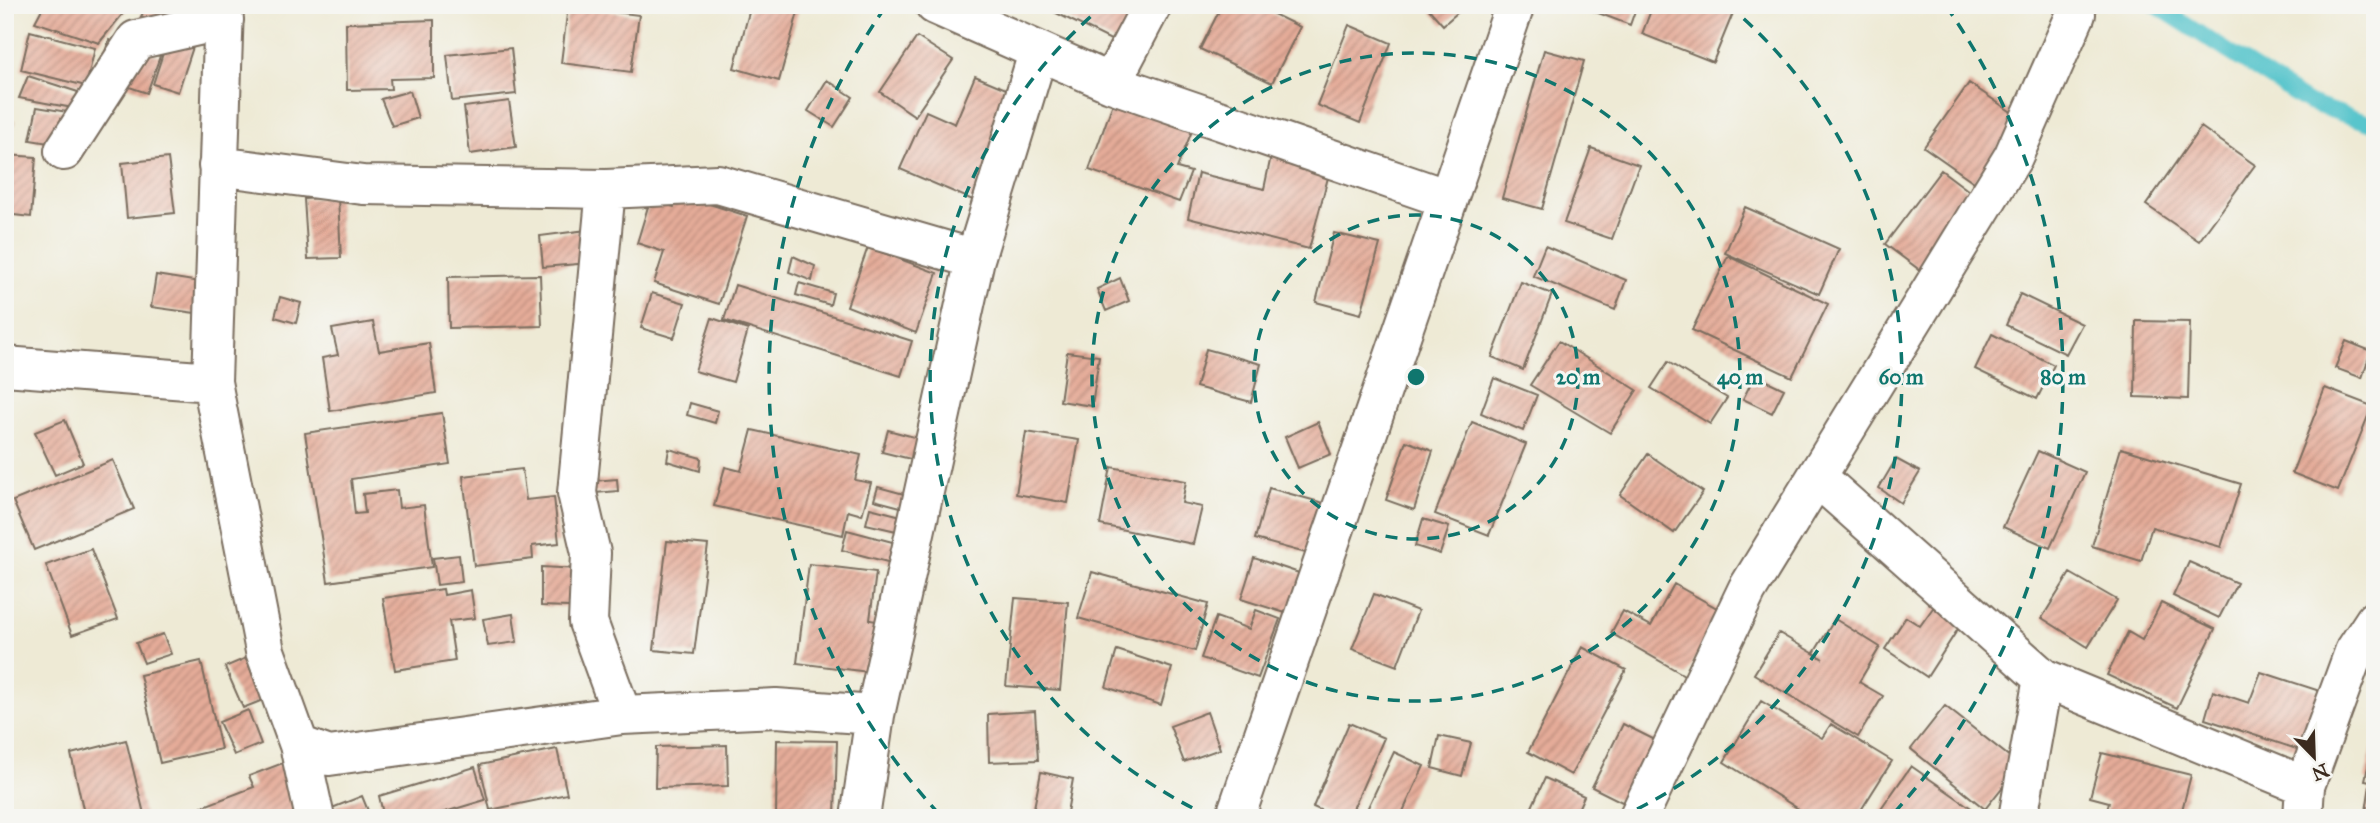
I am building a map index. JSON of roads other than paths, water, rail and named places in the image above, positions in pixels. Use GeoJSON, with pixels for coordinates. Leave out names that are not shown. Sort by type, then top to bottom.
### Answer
{"type":"FeatureCollection","features":[{"type":"Feature","properties":{"kind":"street"},"geometry":{"type":"LineString","coordinates":[[935,5],[1038,53],[1111,83],[1448,199]]}},
{"type":"Feature","properties":{"kind":"street"},"geometry":{"type":"LineString","coordinates":[[1111,83],[1152,5]]}},
{"type":"Feature","properties":{"kind":"street"},"geometry":{"type":"LineString","coordinates":[[1235,818],[1515,5]]}},
{"type":"Feature","properties":{"kind":"street"},"geometry":{"type":"LineString","coordinates":[[64,151],[136,40],[224,13],[212,382],[265,651],[299,745],[315,818]]}},
{"type":"Feature","properties":{"kind":"street"},"geometry":{"type":"LineString","coordinates":[[1638,818],[1747,590],[2013,158],[2076,14]]}},
{"type":"Feature","properties":{"kind":"street"},"geometry":{"type":"LineString","coordinates":[[860,818],[875,715],[975,259],[1038,53]]}},
{"type":"Feature","properties":{"kind":"street"},"geometry":{"type":"LineString","coordinates":[[218,166],[363,185],[606,189],[718,184],[975,259]]}},
{"type":"Feature","properties":{"kind":"street"},"geometry":{"type":"LineString","coordinates":[[606,189],[577,493],[591,553],[588,622],[622,715]]}},
{"type":"Feature","properties":{"kind":"street"},"geometry":{"type":"LineString","coordinates":[[5,366],[212,382]]}},
{"type":"Feature","properties":{"kind":"street"},"geometry":{"type":"LineString","coordinates":[[1817,477],[2043,678],[2304,802],[2364,655],[2375,620]]}},
{"type":"Feature","properties":{"kind":"street"},"geometry":{"type":"LineString","coordinates":[[2018,818],[2043,678]]}},
{"type":"Feature","properties":{"kind":"street"},"geometry":{"type":"LineString","coordinates":[[299,745],[329,756],[622,715],[776,708],[875,715]]}},
{"type":"Feature","properties":{"kind":"waterway"},"geometry":{"type":"LineString","coordinates":[[2155,5],[2309,103],[2375,125]]}}]}
